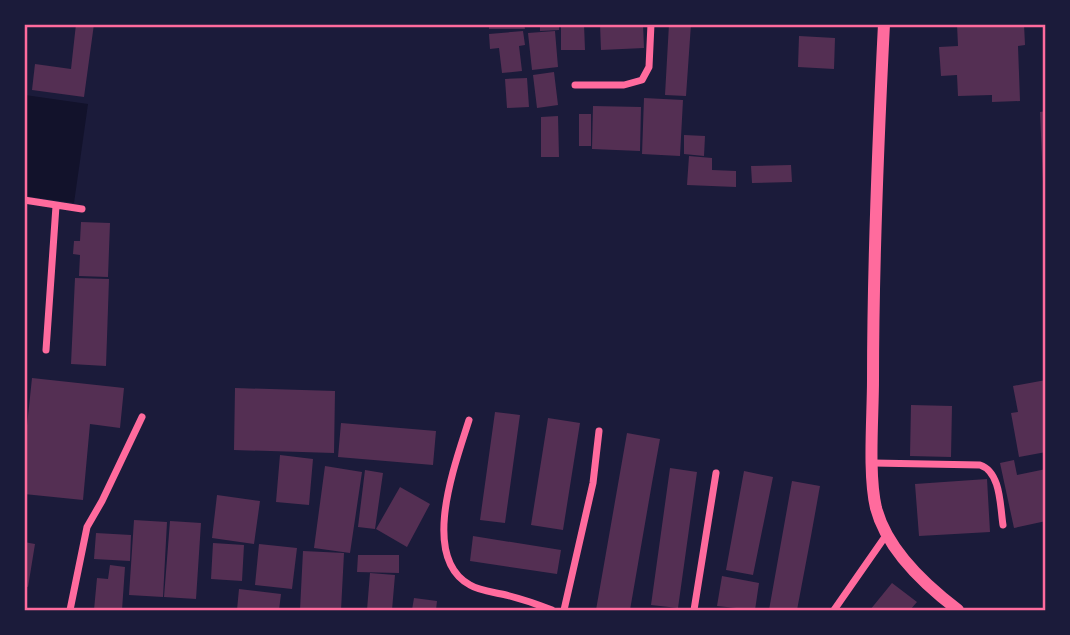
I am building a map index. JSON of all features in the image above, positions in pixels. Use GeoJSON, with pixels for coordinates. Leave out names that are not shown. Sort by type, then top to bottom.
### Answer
{"type":"FeatureCollection","features":[{"type":"Feature","properties":{"kind":"street"},"geometry":{"type":"LineString","coordinates":[[575,85],[624,85],[642,80],[649,67],[651,24]]}},
{"type":"Feature","properties":{"kind":"street"},"geometry":{"type":"LineString","coordinates":[[884,24],[875,232],[873,463],[877,508],[887,534],[927,584],[958,611]]}},
{"type":"Feature","properties":{"kind":"street"},"geometry":{"type":"LineString","coordinates":[[24,200],[82,209]]}},
{"type":"Feature","properties":{"kind":"street"},"geometry":{"type":"LineString","coordinates":[[46,350],[56,206]]}},
{"type":"Feature","properties":{"kind":"street"},"geometry":{"type":"LineString","coordinates":[[70,611],[87,527],[103,501],[142,417]]}},
{"type":"Feature","properties":{"kind":"street"},"geometry":{"type":"LineString","coordinates":[[469,420],[450,484],[444,522],[445,552],[451,567],[459,579],[473,587],[531,602],[552,611]]}},
{"type":"Feature","properties":{"kind":"street"},"geometry":{"type":"LineString","coordinates":[[564,611],[593,483],[599,430]]}},
{"type":"Feature","properties":{"kind":"street"},"geometry":{"type":"LineString","coordinates":[[873,463],[986,467],[995,479],[1003,525]]}},
{"type":"Feature","properties":{"kind":"street"},"geometry":{"type":"LineString","coordinates":[[694,611],[716,473]]}},
{"type":"Feature","properties":{"kind":"street"},"geometry":{"type":"LineString","coordinates":[[834,611],[887,534]]}},
{"type":"Feature","properties":{"kind":"shaded area"},"geometry":{"type":"Polygon","coordinates":[[[25,95],[88,104],[74,203],[25,196],[25,95]]]}},
{"type":"Feature","properties":{"kind":"building"},"geometry":{"type":"Polygon","coordinates":[[[76,24],[94,24],[84,97],[32,90],[35,64],[71,69],[76,24]]]}},
{"type":"Feature","properties":{"kind":"building"},"geometry":{"type":"Polygon","coordinates":[[[489,24],[524,24],[525,29],[489,29],[489,24]]]}},
{"type":"Feature","properties":{"kind":"building"},"geometry":{"type":"Polygon","coordinates":[[[540,24],[559,24],[559,30],[540,31],[540,24]]]}},
{"type":"Feature","properties":{"kind":"building"},"geometry":{"type":"Polygon","coordinates":[[[561,24],[584,24],[585,50],[561,50],[561,24]]]}},
{"type":"Feature","properties":{"kind":"building"},"geometry":{"type":"Polygon","coordinates":[[[600,24],[643,24],[644,48],[601,50],[600,24]]]}},
{"type":"Feature","properties":{"kind":"building"},"geometry":{"type":"Polygon","coordinates":[[[669,24],[691,24],[686,96],[665,95],[669,24]]]}},
{"type":"Feature","properties":{"kind":"building"},"geometry":{"type":"Polygon","coordinates":[[[957,24],[1024,24],[1025,45],[1018,46],[1020,101],[992,102],[992,95],[958,96],[957,75],[941,76],[939,47],[958,46],[957,24]]]}},
{"type":"Feature","properties":{"kind":"building"},"geometry":{"type":"Polygon","coordinates":[[[523,31],[525,45],[519,46],[522,71],[502,73],[499,48],[490,49],[489,34],[523,31]]]}},
{"type":"Feature","properties":{"kind":"building"},"geometry":{"type":"Polygon","coordinates":[[[555,31],[558,67],[532,70],[528,33],[555,31]]]}},
{"type":"Feature","properties":{"kind":"building"},"geometry":{"type":"Polygon","coordinates":[[[799,36],[835,38],[834,69],[798,67],[799,36]]]}},
{"type":"Feature","properties":{"kind":"building"},"geometry":{"type":"Polygon","coordinates":[[[554,72],[558,105],[537,108],[533,75],[554,72]]]}},
{"type":"Feature","properties":{"kind":"building"},"geometry":{"type":"Polygon","coordinates":[[[527,78],[529,107],[507,108],[505,79],[527,78]]]}},
{"type":"Feature","properties":{"kind":"building"},"geometry":{"type":"Polygon","coordinates":[[[644,98],[683,100],[680,156],[642,154],[644,98]]]}},
{"type":"Feature","properties":{"kind":"building"},"geometry":{"type":"Polygon","coordinates":[[[593,106],[641,107],[640,151],[592,149],[593,106]]]}},
{"type":"Feature","properties":{"kind":"building"},"geometry":{"type":"Polygon","coordinates":[[[1046,111],[1046,182],[1043,182],[1040,112],[1046,111]]]}},
{"type":"Feature","properties":{"kind":"building"},"geometry":{"type":"Polygon","coordinates":[[[579,114],[591,114],[591,146],[579,146],[579,114]]]}},
{"type":"Feature","properties":{"kind":"building"},"geometry":{"type":"Polygon","coordinates":[[[558,116],[559,157],[541,157],[541,117],[558,116]]]}},
{"type":"Feature","properties":{"kind":"building"},"geometry":{"type":"Polygon","coordinates":[[[684,135],[705,136],[704,156],[684,154],[684,135]]]}},
{"type":"Feature","properties":{"kind":"building"},"geometry":{"type":"Polygon","coordinates":[[[689,156],[712,158],[712,170],[736,171],[736,187],[687,185],[689,156]]]}},
{"type":"Feature","properties":{"kind":"building"},"geometry":{"type":"Polygon","coordinates":[[[791,165],[792,182],[752,183],[751,166],[791,165]]]}},
{"type":"Feature","properties":{"kind":"building"},"geometry":{"type":"Polygon","coordinates":[[[81,222],[110,223],[108,277],[79,276],[80,255],[73,254],[74,241],[80,241],[81,222]]]}},
{"type":"Feature","properties":{"kind":"building"},"geometry":{"type":"Polygon","coordinates":[[[75,278],[109,279],[106,366],[71,364],[75,278]]]}},
{"type":"Feature","properties":{"kind":"building"},"geometry":{"type":"Polygon","coordinates":[[[32,378],[124,388],[120,428],[90,424],[83,500],[24,494],[24,454],[32,378]]]}},
{"type":"Feature","properties":{"kind":"building"},"geometry":{"type":"Polygon","coordinates":[[[1046,380],[1046,452],[1019,457],[1011,413],[1018,412],[1013,386],[1046,380]]]}},
{"type":"Feature","properties":{"kind":"building"},"geometry":{"type":"Polygon","coordinates":[[[235,388],[335,391],[334,453],[234,450],[235,388]]]}},
{"type":"Feature","properties":{"kind":"building"},"geometry":{"type":"Polygon","coordinates":[[[911,405],[952,406],[951,457],[910,456],[911,405]]]}},
{"type":"Feature","properties":{"kind":"building"},"geometry":{"type":"Polygon","coordinates":[[[495,412],[520,415],[505,523],[480,520],[495,412]]]}},
{"type":"Feature","properties":{"kind":"building"},"geometry":{"type":"Polygon","coordinates":[[[548,418],[580,423],[563,530],[531,525],[548,418]]]}},
{"type":"Feature","properties":{"kind":"building"},"geometry":{"type":"Polygon","coordinates":[[[341,423],[436,431],[433,465],[338,457],[341,423]]]}},
{"type":"Feature","properties":{"kind":"building"},"geometry":{"type":"Polygon","coordinates":[[[627,433],[660,439],[630,610],[596,610],[627,433]]]}},
{"type":"Feature","properties":{"kind":"building"},"geometry":{"type":"Polygon","coordinates":[[[280,455],[313,459],[309,505],[276,502],[280,455]]]}},
{"type":"Feature","properties":{"kind":"building"},"geometry":{"type":"Polygon","coordinates":[[[1014,460],[1017,475],[1046,469],[1046,521],[1014,528],[1000,463],[1014,460]]]}},
{"type":"Feature","properties":{"kind":"building"},"geometry":{"type":"Polygon","coordinates":[[[325,466],[362,472],[350,553],[314,548],[325,466]]]}},
{"type":"Feature","properties":{"kind":"building"},"geometry":{"type":"Polygon","coordinates":[[[670,468],[697,472],[678,608],[651,605],[670,468]]]}},
{"type":"Feature","properties":{"kind":"building"},"geometry":{"type":"Polygon","coordinates":[[[365,470],[383,473],[375,529],[358,527],[365,470]]]}},
{"type":"Feature","properties":{"kind":"building"},"geometry":{"type":"Polygon","coordinates":[[[744,471],[773,477],[753,575],[726,570],[744,471]]]}},
{"type":"Feature","properties":{"kind":"building"},"geometry":{"type":"Polygon","coordinates":[[[987,479],[990,532],[919,536],[915,484],[987,479]]]}},
{"type":"Feature","properties":{"kind":"building"},"geometry":{"type":"Polygon","coordinates":[[[792,481],[820,486],[797,610],[769,610],[792,481]]]}},
{"type":"Feature","properties":{"kind":"building"},"geometry":{"type":"Polygon","coordinates":[[[400,487],[430,504],[407,547],[376,529],[400,487]]]}},
{"type":"Feature","properties":{"kind":"building"},"geometry":{"type":"Polygon","coordinates":[[[217,495],[260,501],[254,544],[212,538],[217,495]]]}},
{"type":"Feature","properties":{"kind":"building"},"geometry":{"type":"Polygon","coordinates":[[[134,520],[167,522],[163,597],[129,595],[134,520]]]}},
{"type":"Feature","properties":{"kind":"building"},"geometry":{"type":"Polygon","coordinates":[[[170,521],[201,523],[196,599],[164,597],[170,521]]]}},
{"type":"Feature","properties":{"kind":"building"},"geometry":{"type":"Polygon","coordinates":[[[96,533],[131,535],[130,561],[94,559],[96,533]]]}},
{"type":"Feature","properties":{"kind":"building"},"geometry":{"type":"Polygon","coordinates":[[[473,536],[561,550],[557,574],[470,561],[473,536]]]}},
{"type":"Feature","properties":{"kind":"building"},"geometry":{"type":"Polygon","coordinates":[[[24,542],[35,544],[28,587],[24,586],[24,542]]]}},
{"type":"Feature","properties":{"kind":"building"},"geometry":{"type":"Polygon","coordinates":[[[213,543],[244,545],[242,581],[211,579],[213,543]]]}},
{"type":"Feature","properties":{"kind":"building"},"geometry":{"type":"Polygon","coordinates":[[[259,544],[297,548],[292,589],[255,585],[259,544]]]}},
{"type":"Feature","properties":{"kind":"building"},"geometry":{"type":"Polygon","coordinates":[[[303,551],[344,553],[341,610],[300,610],[303,551]]]}},
{"type":"Feature","properties":{"kind":"building"},"geometry":{"type":"Polygon","coordinates":[[[358,555],[399,555],[399,573],[357,572],[358,555]]]}},
{"type":"Feature","properties":{"kind":"building"},"geometry":{"type":"Polygon","coordinates":[[[110,565],[125,567],[122,610],[94,610],[97,578],[108,579],[110,565]]]}},
{"type":"Feature","properties":{"kind":"building"},"geometry":{"type":"Polygon","coordinates":[[[370,573],[395,575],[392,610],[367,610],[370,573]]]}},
{"type":"Feature","properties":{"kind":"building"},"geometry":{"type":"Polygon","coordinates":[[[722,576],[759,583],[755,610],[717,606],[722,576]]]}},
{"type":"Feature","properties":{"kind":"building"},"geometry":{"type":"Polygon","coordinates":[[[892,583],[917,602],[910,610],[870,610],[892,583]]]}},
{"type":"Feature","properties":{"kind":"building"},"geometry":{"type":"Polygon","coordinates":[[[239,589],[281,594],[279,610],[237,610],[239,589]]]}},
{"type":"Feature","properties":{"kind":"building"},"geometry":{"type":"Polygon","coordinates":[[[414,598],[437,601],[436,610],[412,610],[414,598]]]}}]}
